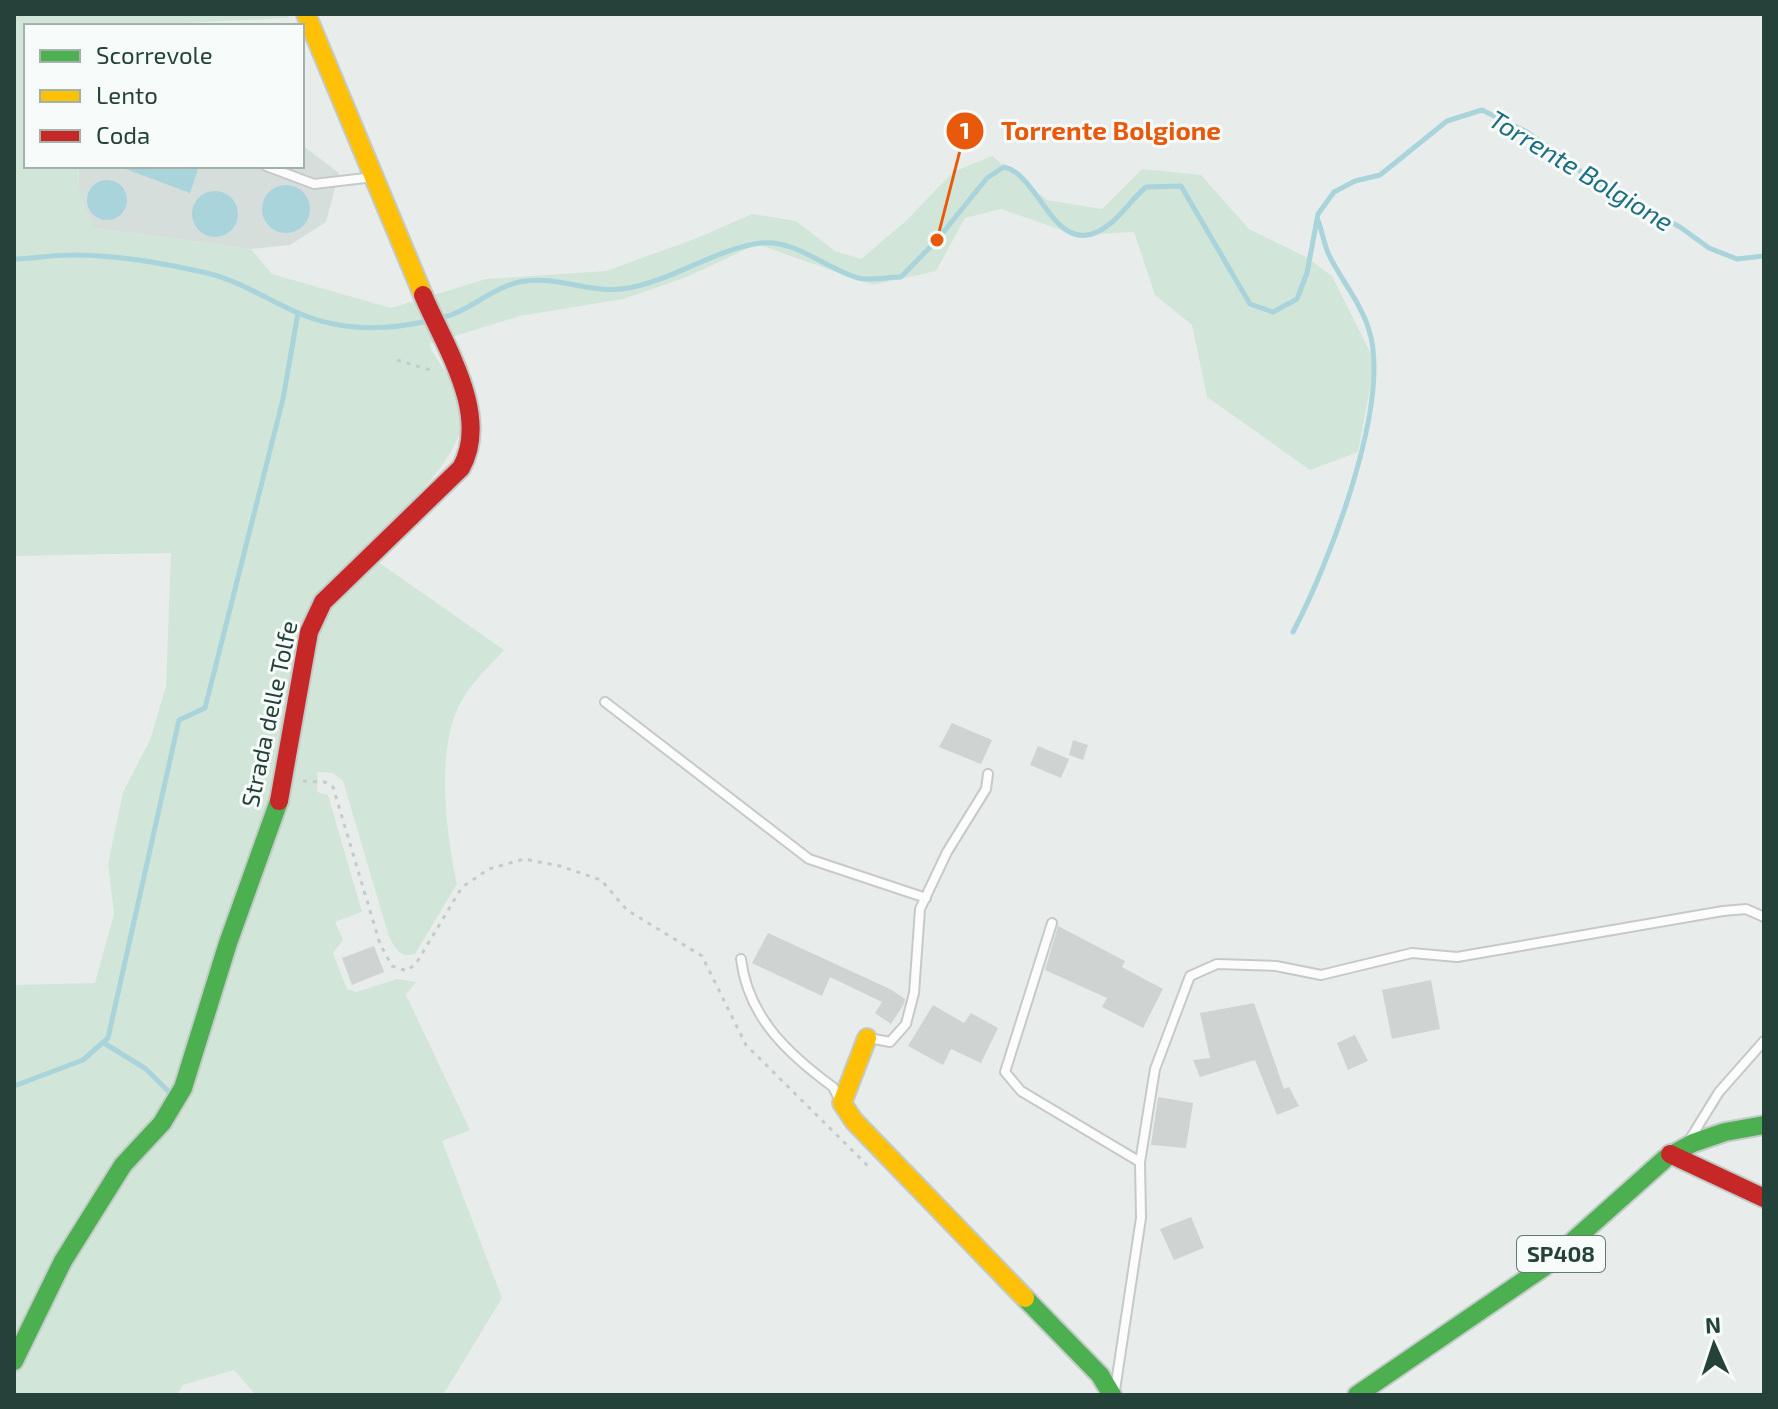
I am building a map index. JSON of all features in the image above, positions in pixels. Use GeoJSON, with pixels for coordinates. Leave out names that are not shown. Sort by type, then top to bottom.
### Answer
{"type":"FeatureCollection","features":[{"type":"Feature","properties":{"kind":"street","name":"Strada delle Tolfe"},"geometry":{"type":"LineString","coordinates":[[14,1361],[70,1249],[123,1165],[162,1123],[183,1088],[228,943],[284,786],[309,632],[323,602],[469,457],[472,416],[306,14]]}},
{"type":"Feature","properties":{"kind":"street"},"geometry":{"type":"LineString","coordinates":[[867,1038],[842,1103],[854,1121],[1100,1375],[1113,1395]]}},
{"type":"Feature","properties":{"kind":"street","name":"SP408"},"geometry":{"type":"LineString","coordinates":[[1357,1395],[1555,1259],[1670,1154],[1688,1143],[1723,1130],[1764,1125]]}},
{"type":"Feature","properties":{"kind":"street"},"geometry":{"type":"LineString","coordinates":[[1670,1154],[1764,1198]]}},
{"type":"Feature","properties":{"kind":"lane"},"geometry":{"type":"LineString","coordinates":[[271,168],[314,184],[375,177]]}},
{"type":"Feature","properties":{"kind":"lane"},"geometry":{"type":"LineString","coordinates":[[605,702],[809,859],[926,898]]}},
{"type":"Feature","properties":{"kind":"lane"},"geometry":{"type":"LineString","coordinates":[[867,1038],[890,1042],[906,1024],[914,993],[920,909],[947,852],[986,789],[988,774]]}},
{"type":"Feature","properties":{"kind":"lane"},"geometry":{"type":"LineString","coordinates":[[1113,1395],[1132,1256],[1141,1218],[1140,1162],[1155,1069],[1190,976],[1217,964],[1276,966],[1321,975],[1412,953],[1457,957],[1723,911],[1746,909],[1764,917]]}},
{"type":"Feature","properties":{"kind":"lane"},"geometry":{"type":"LineString","coordinates":[[1052,923],[1005,1072],[1021,1091],[1140,1162]]}},
{"type":"Feature","properties":{"kind":"lane"},"geometry":{"type":"LineString","coordinates":[[741,959],[744,987],[769,1031],[833,1087],[842,1103]]}},
{"type":"Feature","properties":{"kind":"lane"},"geometry":{"type":"LineString","coordinates":[[1688,1143],[1719,1092],[1764,1041]]}},
{"type":"Feature","properties":{"kind":"path"},"geometry":{"type":"LineString","coordinates":[[397,360],[457,376]]}},
{"type":"Feature","properties":{"kind":"path"},"geometry":{"type":"LineString","coordinates":[[284,786],[298,781],[325,782],[333,787],[380,944],[392,966],[398,969],[407,971],[417,962],[462,887],[489,869],[524,859],[560,866],[601,880],[627,910],[702,956],[746,1045],[869,1166]]}},
{"type":"Feature","properties":{"kind":"shaded area"},"geometry":{"type":"Polygon","coordinates":[[[304,147],[339,173],[326,222],[290,245],[251,249],[93,228],[78,188],[79,168],[304,168],[304,147]]]}},
{"type":"Feature","properties":{"kind":"green space"},"geometry":{"type":"Polygon","coordinates":[[[14,14],[287,14],[289,18],[162,24],[24,24],[24,168],[79,168],[78,188],[94,228],[251,249],[272,274],[391,308],[486,279],[606,271],[752,214],[796,221],[835,251],[861,259],[906,221],[953,172],[992,156],[1047,200],[1102,209],[1142,169],[1201,175],[1249,229],[1306,257],[1332,276],[1375,362],[1358,452],[1310,470],[1207,397],[1192,325],[1155,295],[1134,232],[1076,235],[1001,209],[965,218],[936,271],[873,285],[757,244],[687,277],[623,299],[520,316],[429,344],[461,401],[462,426],[454,445],[427,485],[364,552],[504,650],[464,697],[455,716],[449,738],[445,789],[449,840],[457,884],[415,954],[402,954],[389,937],[343,781],[333,773],[318,772],[317,792],[328,795],[362,912],[335,922],[343,940],[333,953],[347,989],[356,992],[397,979],[416,982],[406,995],[470,1130],[442,1141],[502,1298],[443,1395],[256,1395],[234,1370],[183,1385],[177,1395],[14,1395],[14,985],[95,983],[114,914],[108,864],[123,792],[150,740],[166,686],[171,553],[14,556],[14,14]]]}},
{"type":"Feature","properties":{"kind":"water"},"geometry":{"type":"Polygon","coordinates":[[[123,168],[198,168],[190,193],[123,168]]]}},
{"type":"Feature","properties":{"kind":"water"},"geometry":{"type":"Polygon","coordinates":[[[107,180],[121,186],[127,200],[121,214],[107,220],[93,214],[87,200],[93,186],[107,180]]]}},
{"type":"Feature","properties":{"kind":"water"},"geometry":{"type":"Polygon","coordinates":[[[286,185],[303,192],[310,209],[303,226],[286,233],[269,226],[262,209],[269,192],[286,185]]]}},
{"type":"Feature","properties":{"kind":"water"},"geometry":{"type":"Polygon","coordinates":[[[215,191],[231,198],[238,214],[231,230],[215,237],[199,230],[192,214],[199,198],[215,191]]]}},
{"type":"Feature","properties":{"kind":"building"},"geometry":{"type":"Polygon","coordinates":[[[952,723],[992,740],[981,764],[939,747],[952,723]]]}},
{"type":"Feature","properties":{"kind":"building"},"geometry":{"type":"Polygon","coordinates":[[[1073,740],[1088,745],[1083,760],[1069,755],[1073,740]]]}},
{"type":"Feature","properties":{"kind":"building"},"geometry":{"type":"Polygon","coordinates":[[[1038,746],[1069,759],[1061,778],[1030,765],[1038,746]]]}},
{"type":"Feature","properties":{"kind":"building"},"geometry":{"type":"Polygon","coordinates":[[[1058,926],[1125,961],[1122,967],[1163,989],[1143,1028],[1102,1007],[1107,998],[1045,970],[1058,926]]]}},
{"type":"Feature","properties":{"kind":"building"},"geometry":{"type":"Polygon","coordinates":[[[768,933],[890,989],[905,999],[904,1004],[891,1024],[875,1013],[882,1002],[830,977],[822,996],[752,963],[768,933]]]}},
{"type":"Feature","properties":{"kind":"building"},"geometry":{"type":"Polygon","coordinates":[[[374,946],[384,972],[352,985],[342,958],[374,946]]]}},
{"type":"Feature","properties":{"kind":"building"},"geometry":{"type":"Polygon","coordinates":[[[1431,980],[1440,1029],[1392,1039],[1382,990],[1431,980]]]}},
{"type":"Feature","properties":{"kind":"building"},"geometry":{"type":"Polygon","coordinates":[[[1254,1003],[1284,1089],[1289,1087],[1299,1106],[1277,1115],[1255,1060],[1200,1077],[1193,1060],[1210,1058],[1200,1013],[1254,1003]]]}},
{"type":"Feature","properties":{"kind":"building"},"geometry":{"type":"Polygon","coordinates":[[[933,1005],[964,1023],[971,1013],[998,1028],[981,1063],[951,1049],[943,1065],[908,1046],[933,1005]]]}},
{"type":"Feature","properties":{"kind":"building"},"geometry":{"type":"Polygon","coordinates":[[[1355,1035],[1368,1061],[1348,1070],[1337,1043],[1355,1035]]]}},
{"type":"Feature","properties":{"kind":"building"},"geometry":{"type":"Polygon","coordinates":[[[1158,1097],[1193,1103],[1186,1148],[1151,1145],[1158,1097]]]}},
{"type":"Feature","properties":{"kind":"building"},"geometry":{"type":"Polygon","coordinates":[[[1191,1217],[1204,1248],[1174,1260],[1160,1229],[1191,1217]]]}},
{"type":"Feature","properties":{"kind":"waterway","name":"Torrente Bolgione"},"geometry":{"type":"LineString","coordinates":[[441,318],[519,282],[532,280],[600,289],[628,288],[662,278],[727,251],[761,243],[774,243],[798,250],[858,278],[901,277],[937,240],[987,178],[1004,167],[1017,174],[1063,228],[1076,235],[1092,234],[1111,223],[1146,187],[1181,186],[1250,304],[1273,312],[1297,299],[1307,273],[1318,214],[1334,192],[1355,181],[1380,175],[1447,121],[1482,110],[1527,132],[1595,182],[1680,227],[1709,248],[1737,259],[1764,256]]}},
{"type":"Feature","properties":{"kind":"waterway"},"geometry":{"type":"LineString","coordinates":[[1293,632],[1323,567],[1353,484],[1372,399],[1374,361],[1369,330],[1329,255],[1318,220]]}},
{"type":"Feature","properties":{"kind":"waterway","name":"Torrente Bolgione"},"geometry":{"type":"LineString","coordinates":[[14,259],[86,255],[138,260],[219,276],[296,312],[328,323],[378,328],[428,321]]}},
{"type":"Feature","properties":{"kind":"waterway"},"geometry":{"type":"LineString","coordinates":[[14,1086],[83,1060],[108,1038],[179,720],[205,708],[283,399],[298,313]]}},
{"type":"Feature","properties":{"kind":"waterway"},"geometry":{"type":"LineString","coordinates":[[104,1043],[146,1069],[171,1094]]}},
{"type":"Feature","properties":{"kind":"traffic: fast"},"geometry":{"type":"LineString","coordinates":[[14,1361],[63,1261],[123,1165],[162,1123],[183,1088],[228,943],[279,801]]}},
{"type":"Feature","properties":{"kind":"traffic: fast"},"geometry":{"type":"LineString","coordinates":[[1357,1395],[1544,1267],[1666,1158],[1693,1143],[1725,1132],[1764,1125]]}},
{"type":"Feature","properties":{"kind":"traffic: fast"},"geometry":{"type":"LineString","coordinates":[[1025,1298],[1100,1375],[1112,1395]]}},
{"type":"Feature","properties":{"kind":"traffic: slow"},"geometry":{"type":"LineString","coordinates":[[306,14],[423,295]]}},
{"type":"Feature","properties":{"kind":"traffic: slow"},"geometry":{"type":"LineString","coordinates":[[867,1038],[842,1103],[854,1121],[1025,1298]]}},
{"type":"Feature","properties":{"kind":"traffic: jam"},"geometry":{"type":"LineString","coordinates":[[279,801],[309,632],[323,602],[461,468],[469,447],[471,426],[468,403],[452,358],[423,295]]}},
{"type":"Feature","properties":{"kind":"traffic: jam"},"geometry":{"type":"LineString","coordinates":[[1670,1154],[1764,1198]]}},
{"type":"Feature","properties":{"kind":"place","name":"Torrente Bolgione"},"geometry":{"type":"Point","coordinates":[937,240]}}]}
